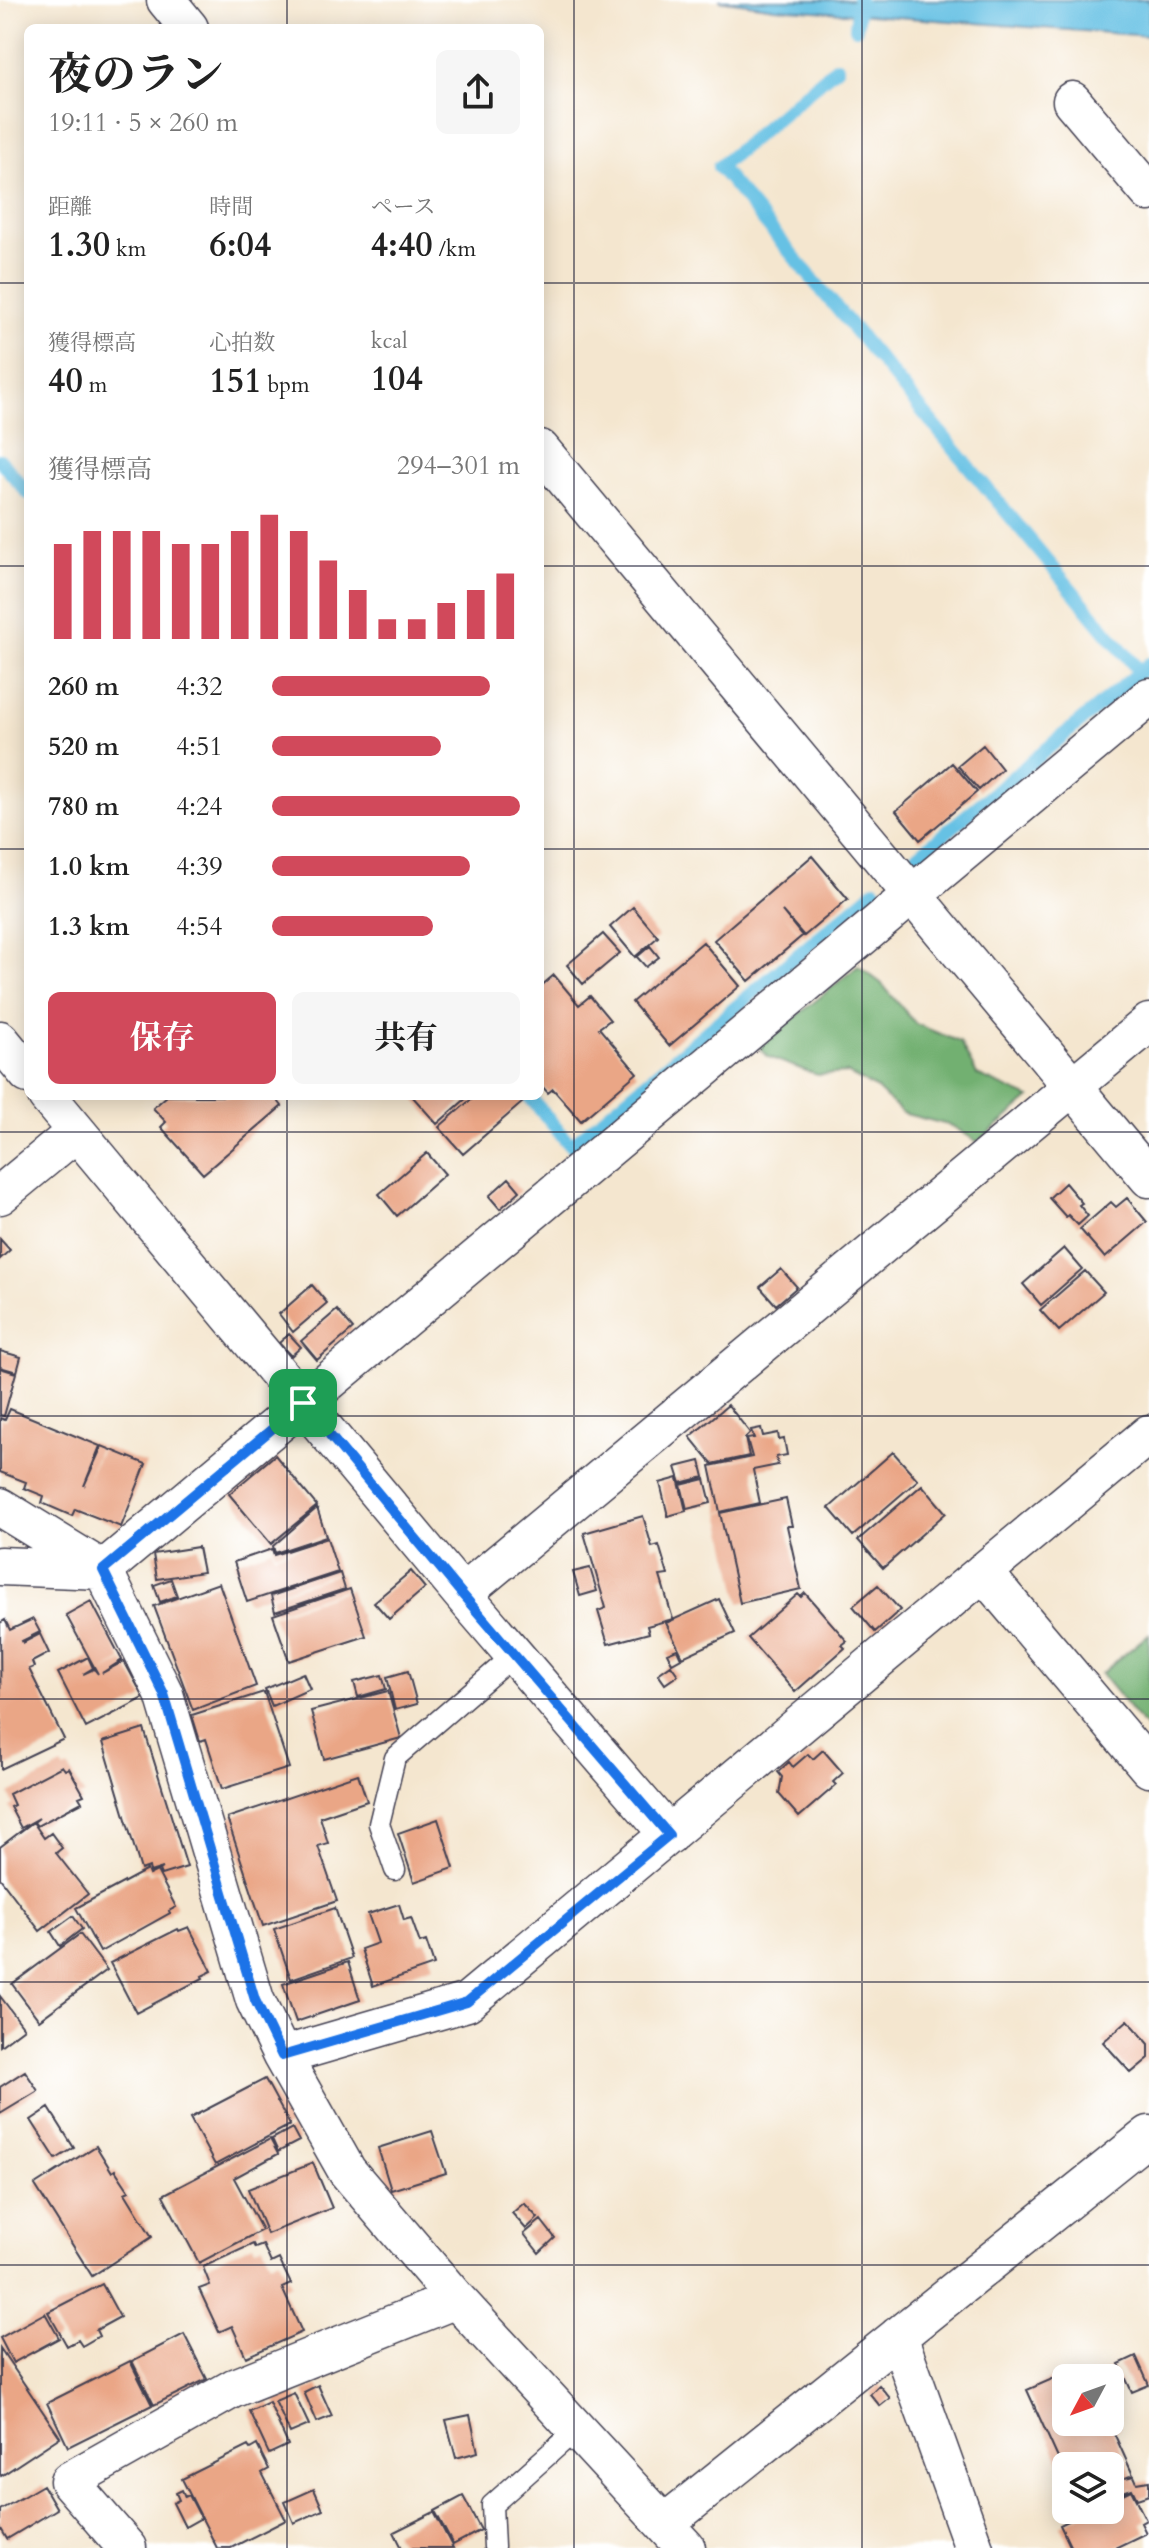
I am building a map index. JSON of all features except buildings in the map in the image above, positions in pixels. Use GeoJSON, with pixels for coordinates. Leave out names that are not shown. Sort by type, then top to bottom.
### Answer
{"type":"FeatureCollection","features":[{"type":"Feature","properties":{"kind":"street"},"geometry":{"type":"LineString","coordinates":[[166,0],[186,24]]}},
{"type":"Feature","properties":{"kind":"street"},"geometry":{"type":"LineString","coordinates":[[1072,101],[1149,192]]}},
{"type":"Feature","properties":{"kind":"street"},"geometry":{"type":"LineString","coordinates":[[544,454],[1149,1178]]}},
{"type":"Feature","properties":{"kind":"street"},"geometry":{"type":"LineString","coordinates":[[0,1566],[103,1570],[1149,697]]}},
{"type":"Feature","properties":{"kind":"street"},"geometry":{"type":"LineString","coordinates":[[462,1594],[1149,1023]]}},
{"type":"Feature","properties":{"kind":"street"},"geometry":{"type":"LineString","coordinates":[[0,1040],[24,1069]]}},
{"type":"Feature","properties":{"kind":"street"},"geometry":{"type":"LineString","coordinates":[[50,1100],[462,1594],[669,1835]]}},
{"type":"Feature","properties":{"kind":"street"},"geometry":{"type":"LineString","coordinates":[[0,1195],[76,1132]]}},
{"type":"Feature","properties":{"kind":"street"},"geometry":{"type":"LineString","coordinates":[[282,2056],[467,2002],[1149,1434]]}},
{"type":"Feature","properties":{"kind":"street"},"geometry":{"type":"LineString","coordinates":[[0,1507],[103,1570],[164,1694],[255,2000],[282,2056],[347,2171],[456,2299],[675,2536],[898,2336],[1149,2135]]}},
{"type":"Feature","properties":{"kind":"street"},"geometry":{"type":"LineString","coordinates":[[983,1572],[1149,1768]]}},
{"type":"Feature","properties":{"kind":"street"},"geometry":{"type":"LineString","coordinates":[[127,2548],[69,2481],[234,2388],[456,2299]]}},
{"type":"Feature","properties":{"kind":"street"},"geometry":{"type":"LineString","coordinates":[[898,2336],[974,2548]]}},
{"type":"Feature","properties":{"kind":"lane"},"geometry":{"type":"LineString","coordinates":[[395,1870],[379,1824],[395,1758],[514,1655]]}},
{"type":"Feature","properties":{"kind":"lane"},"geometry":{"type":"LineString","coordinates":[[494,2547],[492,2505],[577,2429]]}},
{"type":"Feature","properties":{"kind":"green space"},"geometry":{"type":"Polygon","coordinates":[[[858,966],[881,983],[916,1024],[960,1042],[977,1075],[1030,1098],[978,1142],[952,1126],[902,1113],[877,1089],[847,1073],[817,1075],[768,1057],[759,1047],[858,966]]]}},
{"type":"Feature","properties":{"kind":"green space"},"geometry":{"type":"Polygon","coordinates":[[[1149,1634],[1149,1732],[1101,1674],[1149,1634]]]}},
{"type":"Feature","properties":{"kind":"water"},"geometry":{"type":"Polygon","coordinates":[[[719,0],[1149,0],[1149,36],[775,8],[719,0]]]}},
{"type":"Feature","properties":{"kind":"waterway"},"geometry":{"type":"LineString","coordinates":[[856,28],[859,0]]}},
{"type":"Feature","properties":{"kind":"waterway"},"geometry":{"type":"LineString","coordinates":[[837,67],[719,167],[1140,672],[1149,664]]}},
{"type":"Feature","properties":{"kind":"waterway"},"geometry":{"type":"LineString","coordinates":[[0,460],[24,488]]}},
{"type":"Feature","properties":{"kind":"waterway"},"geometry":{"type":"LineString","coordinates":[[914,859],[1140,672]]}},
{"type":"Feature","properties":{"kind":"waterway"},"geometry":{"type":"LineString","coordinates":[[532,1100],[571,1146],[875,890]]}},
{"type":"Feature","properties":{"kind":"route"},"geometry":{"type":"LineString","coordinates":[[303,1403],[669,1835],[467,2002],[282,2056],[255,2000],[164,1694],[103,1570],[303,1403]]}}]}
